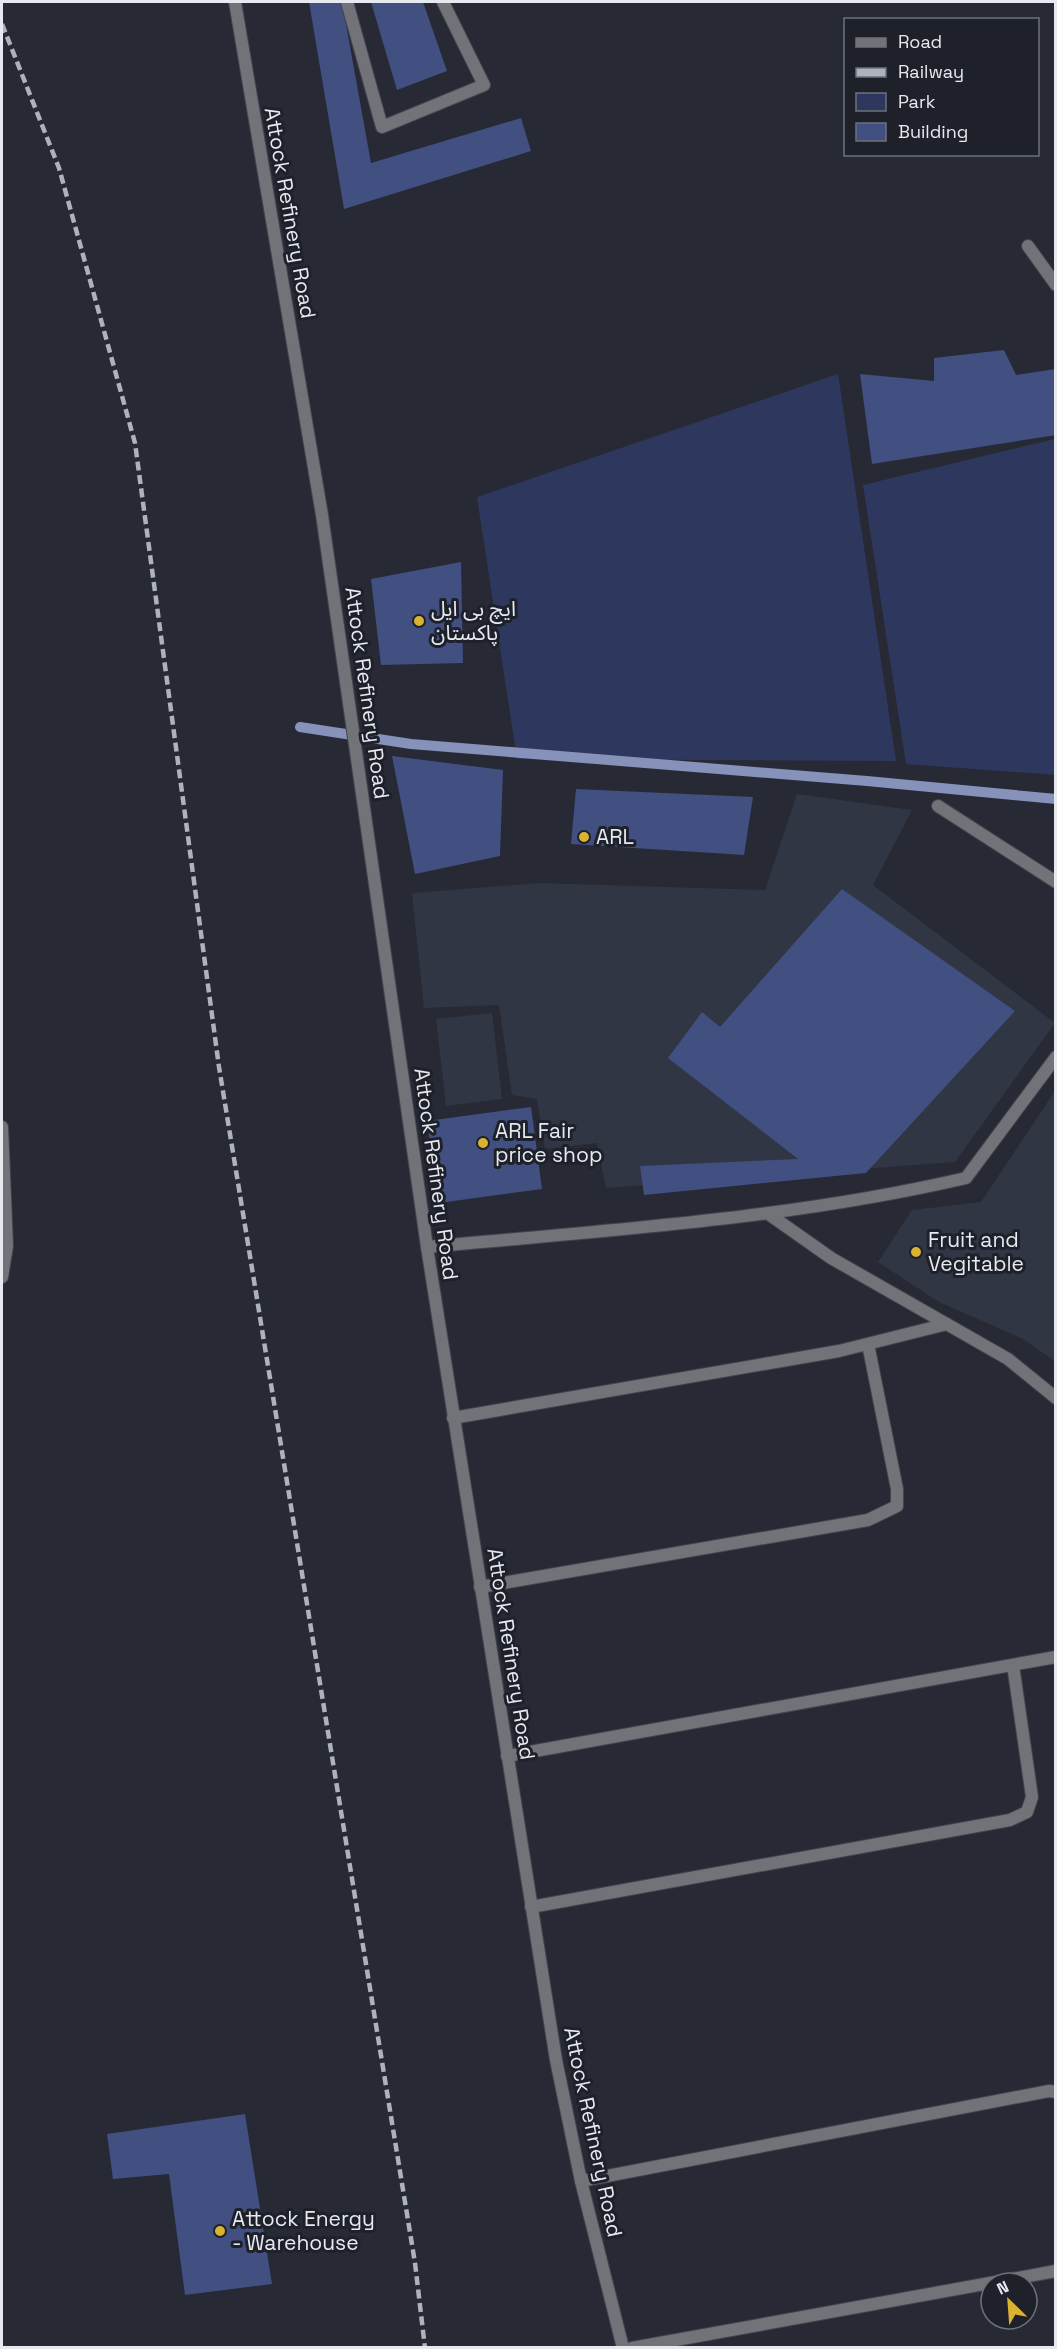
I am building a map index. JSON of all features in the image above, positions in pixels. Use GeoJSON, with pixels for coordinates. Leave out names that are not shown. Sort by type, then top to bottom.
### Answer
{"type":"FeatureCollection","features":[{"type":"Feature","properties":{"kind":"street","name":"Attock Refinery Road"},"geometry":{"type":"LineString","coordinates":[[235,2],[322,515],[427,1247],[556,2060],[581,2181],[623,2348]]}},
{"type":"Feature","properties":{"kind":"street"},"geometry":{"type":"LineString","coordinates":[[347,2],[382,127],[484,85],[443,2]]}},
{"type":"Feature","properties":{"kind":"street"},"geometry":{"type":"LineString","coordinates":[[1028,246],[1056,285]]}},
{"type":"Feature","properties":{"kind":"street"},"geometry":{"type":"LineString","coordinates":[[938,806],[1056,882]]}},
{"type":"Feature","properties":{"kind":"street"},"geometry":{"type":"LineString","coordinates":[[427,1247],[770,1215],[906,1192],[966,1178],[1056,1056]]}},
{"type":"Feature","properties":{"kind":"street"},"geometry":{"type":"LineString","coordinates":[[2,1127],[7,1246],[2,1277]]}},
{"type":"Feature","properties":{"kind":"street"},"geometry":{"type":"LineString","coordinates":[[770,1215],[831,1258],[1008,1359],[1056,1398]]}},
{"type":"Feature","properties":{"kind":"street"},"geometry":{"type":"LineString","coordinates":[[453,1418],[827,1353],[947,1324]]}},
{"type":"Feature","properties":{"kind":"street"},"geometry":{"type":"LineString","coordinates":[[480,1587],[868,1520],[897,1506],[897,1489],[868,1344]]}},
{"type":"Feature","properties":{"kind":"street"},"geometry":{"type":"LineString","coordinates":[[507,1756],[1056,1657]]}},
{"type":"Feature","properties":{"kind":"street"},"geometry":{"type":"LineString","coordinates":[[531,1907],[1010,1820],[1027,1812],[1032,1797],[1013,1665]]}},
{"type":"Feature","properties":{"kind":"street"},"geometry":{"type":"LineString","coordinates":[[581,2181],[1049,2091],[1056,2092]]}},
{"type":"Feature","properties":{"kind":"street"},"geometry":{"type":"LineString","coordinates":[[632,2348],[1056,2271]]}},
{"type":"Feature","properties":{"kind":"shaded area"},"geometry":{"type":"Polygon","coordinates":[[[797,794],[912,810],[873,885],[1055,1023],[955,1162],[606,1188],[597,1143],[545,1149],[537,1099],[512,1095],[499,1005],[424,1008],[412,893],[540,883],[765,890],[797,794]]]}},
{"type":"Feature","properties":{"kind":"shaded area"},"geometry":{"type":"Polygon","coordinates":[[[492,1013],[502,1099],[446,1106],[436,1019],[492,1013]]]}},
{"type":"Feature","properties":{"kind":"shaded area"},"geometry":{"type":"Polygon","coordinates":[[[1055,1091],[1055,1361],[1023,1339],[939,1302],[878,1262],[912,1210],[981,1202],[1055,1091]]]}},
{"type":"Feature","properties":{"kind":"green space"},"geometry":{"type":"Polygon","coordinates":[[[838,374],[896,761],[517,759],[477,497],[838,374]]]}},
{"type":"Feature","properties":{"kind":"green space"},"geometry":{"type":"Polygon","coordinates":[[[1055,439],[1055,775],[906,764],[863,485],[1055,439]]]}},
{"type":"Feature","properties":{"kind":"building"},"geometry":{"type":"Polygon","coordinates":[[[309,2],[342,2],[371,163],[521,118],[531,151],[344,209],[309,2]]]}},
{"type":"Feature","properties":{"kind":"building"},"geometry":{"type":"Polygon","coordinates":[[[371,2],[423,2],[447,71],[397,90],[371,2]]]}},
{"type":"Feature","properties":{"kind":"building"},"geometry":{"type":"Polygon","coordinates":[[[1004,350],[1016,375],[1056,369],[1056,435],[872,464],[860,374],[934,381],[934,358],[1004,350]]]}},
{"type":"Feature","properties":{"kind":"building","name":"ایچ بی ایل پاکستان"},"geometry":{"type":"Polygon","coordinates":[[[461,562],[463,663],[381,665],[371,579],[461,562]]]}},
{"type":"Feature","properties":{"kind":"building"},"geometry":{"type":"Polygon","coordinates":[[[392,756],[503,770],[500,856],[415,874],[392,756]]]}},
{"type":"Feature","properties":{"kind":"building"},"geometry":{"type":"Polygon","coordinates":[[[576,789],[753,797],[744,855],[571,844],[576,789]]]}},
{"type":"Feature","properties":{"kind":"building"},"geometry":{"type":"Polygon","coordinates":[[[842,889],[1015,1011],[866,1173],[644,1195],[640,1166],[798,1159],[668,1058],[702,1012],[720,1027],[842,889]]]}},
{"type":"Feature","properties":{"kind":"building","name":"ARL Fair price shop"},"geometry":{"type":"Polygon","coordinates":[[[531,1107],[542,1189],[439,1203],[427,1121],[531,1107]]]}},
{"type":"Feature","properties":{"kind":"building","name":"Attock Energy - Warehouse"},"geometry":{"type":"Polygon","coordinates":[[[245,2114],[272,2284],[185,2295],[169,2174],[113,2179],[107,2134],[245,2114]]]}},
{"type":"Feature","properties":{"kind":"waterway"},"geometry":{"type":"LineString","coordinates":[[300,727],[411,744],[867,781],[1056,799]]}},
{"type":"Feature","properties":{"kind":"railway"},"geometry":{"type":"LineString","coordinates":[[2,24],[59,168],[135,443],[219,1067],[415,2263],[425,2348]]}},
{"type":"Feature","properties":{"kind":"place","name":"ایچ بی ایل پاکستان"},"geometry":{"type":"Point","coordinates":[419,621]}},
{"type":"Feature","properties":{"kind":"place","name":"ARL"},"geometry":{"type":"Point","coordinates":[584,837]}},
{"type":"Feature","properties":{"kind":"place","name":"ARL Fair price shop"},"geometry":{"type":"Point","coordinates":[483,1143]}},
{"type":"Feature","properties":{"kind":"place","name":"Fruit and Vegitable"},"geometry":{"type":"Point","coordinates":[916,1252]}},
{"type":"Feature","properties":{"kind":"place","name":"Attock Energy - Warehouse"},"geometry":{"type":"Point","coordinates":[220,2231]}}]}
